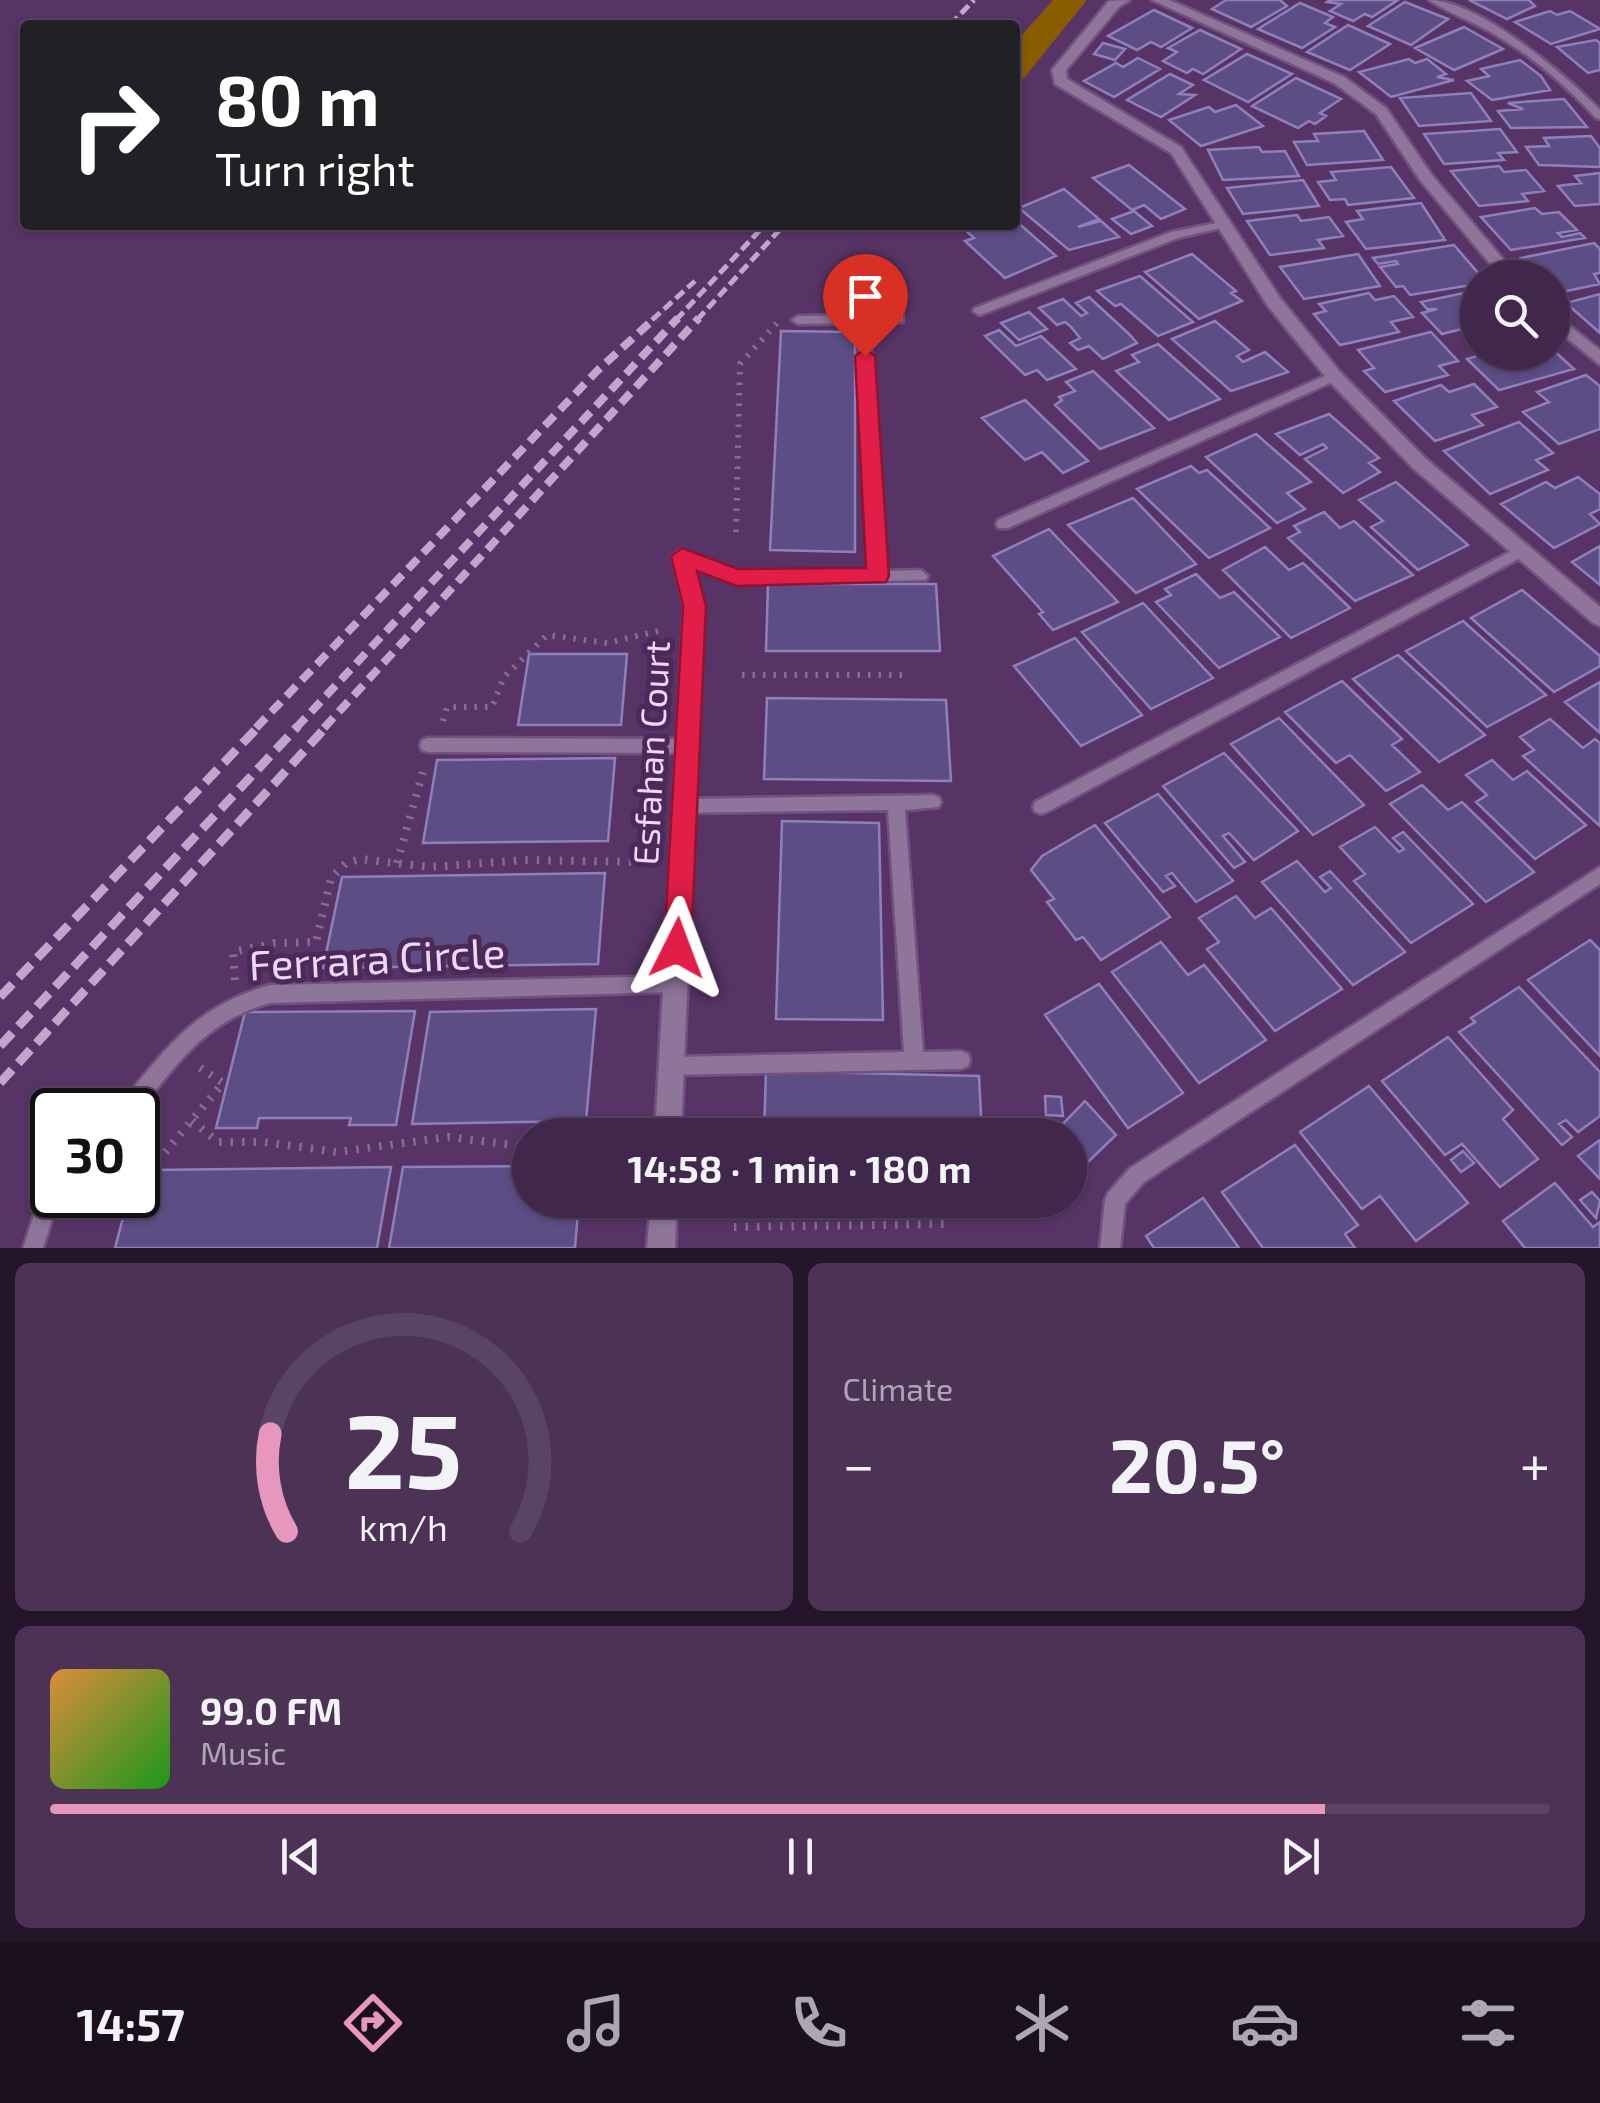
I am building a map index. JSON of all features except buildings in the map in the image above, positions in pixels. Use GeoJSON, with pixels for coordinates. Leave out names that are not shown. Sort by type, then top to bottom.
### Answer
{"type":"FeatureCollection","features":[{"type":"Feature","properties":{"kind":"street"},"geometry":{"type":"LineString","coordinates":[[1124,0],[1114,4],[1059,70],[1060,81],[1176,150],[1191,167],[1221,225],[1334,376],[1419,463],[1518,552],[1600,618]]}},
{"type":"Feature","properties":{"kind":"street"},"geometry":{"type":"LineString","coordinates":[[1158,0],[1339,80],[1366,96],[1448,206],[1496,260]]}},
{"type":"Feature","properties":{"kind":"street"},"geometry":{"type":"LineString","coordinates":[[1570,333],[1600,360]]}},
{"type":"Feature","properties":{"kind":"street","name":"Esfahan Court"},"geometry":{"type":"LineString","coordinates":[[669,1118],[694,606],[682,556]]}},
{"type":"Feature","properties":{"kind":"street"},"geometry":{"type":"LineString","coordinates":[[662,1248],[663,1218]]}},
{"type":"Feature","properties":{"kind":"lane"},"geometry":{"type":"LineString","coordinates":[[1434,0],[1506,34],[1566,78],[1600,116]]}},
{"type":"Feature","properties":{"kind":"lane"},"geometry":{"type":"LineString","coordinates":[[979,311],[1175,234],[1221,225]]}},
{"type":"Feature","properties":{"kind":"lane"},"geometry":{"type":"LineString","coordinates":[[863,319],[878,576]]}},
{"type":"Feature","properties":{"kind":"lane"},"geometry":{"type":"LineString","coordinates":[[798,320],[899,319]]}},
{"type":"Feature","properties":{"kind":"lane"},"geometry":{"type":"LineString","coordinates":[[1003,524],[1334,376]]}},
{"type":"Feature","properties":{"kind":"lane"},"geometry":{"type":"LineString","coordinates":[[1040,807],[1518,552]]}},
{"type":"Feature","properties":{"kind":"lane"},"geometry":{"type":"LineString","coordinates":[[682,556],[737,578],[921,576]]}},
{"type":"Feature","properties":{"kind":"lane"},"geometry":{"type":"LineString","coordinates":[[428,744],[688,746]]}},
{"type":"Feature","properties":{"kind":"lane"},"geometry":{"type":"LineString","coordinates":[[684,806],[934,802]]}},
{"type":"Feature","properties":{"kind":"lane"},"geometry":{"type":"LineString","coordinates":[[896,803],[914,1061]]}},
{"type":"Feature","properties":{"kind":"lane"},"geometry":{"type":"LineString","coordinates":[[1110,1248],[1115,1200],[1138,1175],[1600,875]]}},
{"type":"Feature","properties":{"kind":"lane","name":"Ferrara Circle"},"geometry":{"type":"LineString","coordinates":[[146,1088],[198,1026],[221,1009],[270,994],[676,984]]}},
{"type":"Feature","properties":{"kind":"lane"},"geometry":{"type":"LineString","coordinates":[[671,1066],[961,1060]]}},
{"type":"Feature","properties":{"kind":"lane"},"geometry":{"type":"LineString","coordinates":[[33,1248],[43,1218]]}},
{"type":"Feature","properties":{"kind":"path"},"geometry":{"type":"LineString","coordinates":[[736,532],[740,364],[776,323],[798,320]]}},
{"type":"Feature","properties":{"kind":"path"},"geometry":{"type":"LineString","coordinates":[[397,863],[432,727],[441,726],[447,708],[492,707],[504,677],[541,638],[562,634],[607,642],[658,630]]}},
{"type":"Feature","properties":{"kind":"path"},"geometry":{"type":"LineString","coordinates":[[742,675],[910,675]]}},
{"type":"Feature","properties":{"kind":"path"},"geometry":{"type":"LineString","coordinates":[[221,1009],[214,989],[236,980],[233,952],[275,943],[316,942],[326,891],[336,870],[370,857],[430,867],[526,860],[643,862]]}},
{"type":"Feature","properties":{"kind":"path"},"geometry":{"type":"LineString","coordinates":[[160,1155],[223,1083],[194,1064],[207,1049]]}},
{"type":"Feature","properties":{"kind":"path"},"geometry":{"type":"LineString","coordinates":[[192,1121],[218,1142],[264,1142],[337,1152],[449,1137],[512,1144]]}},
{"type":"Feature","properties":{"kind":"path"},"geometry":{"type":"LineString","coordinates":[[734,1227],[950,1224]]}},
{"type":"Feature","properties":{"kind":"shaded area"},"geometry":{"type":"Polygon","coordinates":[[[1053,0],[1087,0],[1020,83],[1020,37],[1053,0]]]}},
{"type":"Feature","properties":{"kind":"railway"},"geometry":{"type":"LineString","coordinates":[[955,20],[974,0]]}},
{"type":"Feature","properties":{"kind":"railway"},"geometry":{"type":"LineString","coordinates":[[676,320],[760,230]]}},
{"type":"Feature","properties":{"kind":"railway"},"geometry":{"type":"LineString","coordinates":[[697,320],[779,230]]}},
{"type":"Feature","properties":{"kind":"railway"},"geometry":{"type":"LineString","coordinates":[[652,320],[695,281]]}},
{"type":"Feature","properties":{"kind":"railway"},"geometry":{"type":"LineString","coordinates":[[256,728],[598,370],[655,318]]}},
{"type":"Feature","properties":{"kind":"railway"},"geometry":{"type":"LineString","coordinates":[[296,728],[678,318]]}},
{"type":"Feature","properties":{"kind":"railway"},"geometry":{"type":"LineString","coordinates":[[324,728],[699,318]]}},
{"type":"Feature","properties":{"kind":"railway"},"geometry":{"type":"LineString","coordinates":[[0,997],[259,726]]}},
{"type":"Feature","properties":{"kind":"railway"},"geometry":{"type":"LineString","coordinates":[[0,1046],[298,726]]}},
{"type":"Feature","properties":{"kind":"railway"},"geometry":{"type":"LineString","coordinates":[[0,1083],[327,726]]}},
{"type":"Feature","properties":{"kind":"route"},"geometry":{"type":"LineString","coordinates":[[677,948],[694,606],[682,556],[737,578],[878,576],[865,356]]}}]}
